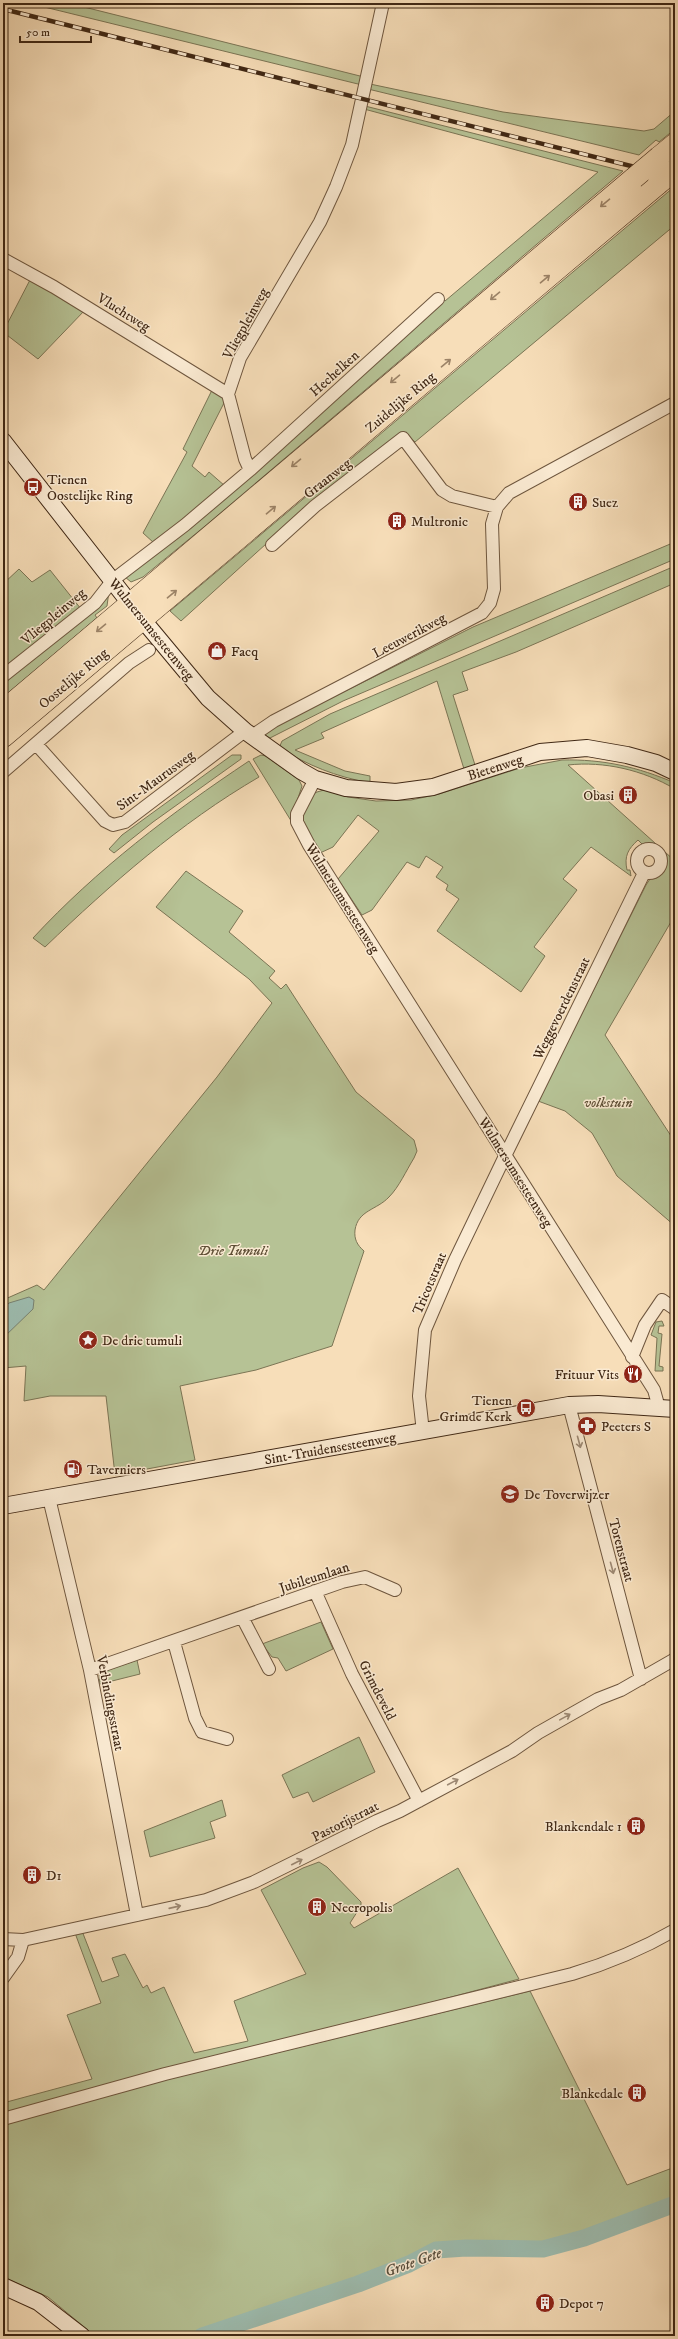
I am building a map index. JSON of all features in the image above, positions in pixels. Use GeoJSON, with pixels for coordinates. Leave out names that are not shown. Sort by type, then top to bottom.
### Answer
{"type":"FeatureCollection","features":[{"type":"Feature","properties":{"kind":"highway"},"geometry":{"type":"LineString","coordinates":[[667,163],[675,144]]}},
{"type":"Feature","properties":{"kind":"highway","name":"Zuidelijke Ring"},"geometry":{"type":"LineString","coordinates":[[131,603],[634,178],[667,163]]}},
{"type":"Feature","properties":{"kind":"highway","name":"Zuidelijke Ring"},"geometry":{"type":"LineString","coordinates":[[143,620],[658,184],[667,163]]}},
{"type":"Feature","properties":{"kind":"highway","name":"Oostelijke Ring"},"geometry":{"type":"LineString","coordinates":[[3,711],[131,603]]}},
{"type":"Feature","properties":{"kind":"highway","name":"Oostelijke Ring"},"geometry":{"type":"LineString","coordinates":[[3,737],[143,620]]}},
{"type":"Feature","properties":{"kind":"street","name":"Vliegpleinweg"},"geometry":{"type":"LineString","coordinates":[[228,394],[240,358],[320,222],[336,187],[352,145],[383,3]]}},
{"type":"Feature","properties":{"kind":"street","name":"Vluchtweg"},"geometry":{"type":"LineString","coordinates":[[3,259],[54,287],[228,394]]}},
{"type":"Feature","properties":{"kind":"street","name":"Hechelken"},"geometry":{"type":"LineString","coordinates":[[250,470],[438,299]]}},
{"type":"Feature","properties":{"kind":"street"},"geometry":{"type":"LineString","coordinates":[[228,394],[245,458],[250,470]]}},
{"type":"Feature","properties":{"kind":"street","name":"Leeuwerikweg"},"geometry":{"type":"LineString","coordinates":[[248,733],[482,613],[490,603],[494,589],[492,524],[497,507],[510,493],[675,403]]}},
{"type":"Feature","properties":{"kind":"street","name":"Graanweg"},"geometry":{"type":"LineString","coordinates":[[272,545],[315,506],[403,438],[442,490],[452,496],[497,507]]}},
{"type":"Feature","properties":{"kind":"street","name":"Wulmersumsesteenweg"},"geometry":{"type":"LineString","coordinates":[[3,441],[143,620],[208,698],[248,733],[301,771],[315,778],[297,814],[297,822],[301,830],[505,1156],[654,1390],[659,1408]]}},
{"type":"Feature","properties":{"kind":"street","name":"Vliegpleinweg"},"geometry":{"type":"LineString","coordinates":[[3,676],[95,603],[113,580],[179,530],[250,470]]}},
{"type":"Feature","properties":{"kind":"street"},"geometry":{"type":"LineString","coordinates":[[3,772],[129,663],[149,650]]}},
{"type":"Feature","properties":{"kind":"street","name":"Sint-Maurusweg"},"geometry":{"type":"LineString","coordinates":[[36,744],[105,821],[116,825],[125,822],[248,733]]}},
{"type":"Feature","properties":{"kind":"street","name":"Bietenweg"},"geometry":{"type":"LineString","coordinates":[[315,778],[346,788],[396,792],[433,787],[540,752],[587,748],[627,755],[675,772]]}},
{"type":"Feature","properties":{"kind":"street","name":"Weggevoerdenstraat"},"geometry":{"type":"LineString","coordinates":[[505,1156],[644,872]]}},
{"type":"Feature","properties":{"kind":"street","name":"Tricotstraat"},"geometry":{"type":"LineString","coordinates":[[423,1432],[419,1396],[425,1330],[455,1260],[505,1156]]}},
{"type":"Feature","properties":{"kind":"street"},"geometry":{"type":"LineString","coordinates":[[632,1357],[645,1325],[662,1300],[675,1309]]}},
{"type":"Feature","properties":{"kind":"street","name":"Sint-Truidensesteenweg"},"geometry":{"type":"LineString","coordinates":[[3,1506],[423,1432],[569,1404],[675,1409]]}},
{"type":"Feature","properties":{"kind":"street","name":"Torenstraat"},"geometry":{"type":"LineString","coordinates":[[569,1404],[641,1679]]}},
{"type":"Feature","properties":{"kind":"street","name":"Verbindingsstraat"},"geometry":{"type":"LineString","coordinates":[[50,1498],[90,1670],[137,1915]]}},
{"type":"Feature","properties":{"kind":"street","name":"Jubileumlaan"},"geometry":{"type":"LineString","coordinates":[[90,1670],[174,1642],[342,1582],[365,1577],[396,1590]]}},
{"type":"Feature","properties":{"kind":"street","name":"Grimdeveld"},"geometry":{"type":"LineString","coordinates":[[315,1591],[352,1674],[419,1801]]}},
{"type":"Feature","properties":{"kind":"street"},"geometry":{"type":"LineString","coordinates":[[242,1618],[269,1669]]}},
{"type":"Feature","properties":{"kind":"street"},"geometry":{"type":"LineString","coordinates":[[174,1642],[195,1718],[202,1732],[227,1739]]}},
{"type":"Feature","properties":{"kind":"street","name":"Pastorijstraat"},"geometry":{"type":"LineString","coordinates":[[3,1939],[23,1940],[206,1900],[254,1882],[419,1801],[512,1751],[538,1733],[598,1699],[641,1679],[675,1659]]}},
{"type":"Feature","properties":{"kind":"street"},"geometry":{"type":"LineString","coordinates":[[3,2119],[165,2074],[572,1974],[606,1964],[644,1948],[675,1930]]}},
{"type":"Feature","properties":{"kind":"street"},"geometry":{"type":"LineString","coordinates":[[3,1978],[18,1956],[23,1940]]}},
{"type":"Feature","properties":{"kind":"street"},"geometry":{"type":"LineString","coordinates":[[3,2286],[38,2302],[82,2336]]}},
{"type":"Feature","properties":{"kind":"green space"},"geometry":{"type":"Polygon","coordinates":[[[28,3],[68,3],[364,77],[362,85],[28,3]]]}},
{"type":"Feature","properties":{"kind":"green space"},"geometry":{"type":"Polygon","coordinates":[[[370,84],[503,112],[644,131],[654,129],[675,111],[675,129],[659,142],[656,140],[639,155],[368,89],[370,84]]]}},
{"type":"Feature","properties":{"kind":"green space"},"geometry":{"type":"Polygon","coordinates":[[[365,106],[623,171],[205,526],[143,577],[131,582],[125,577],[443,299],[445,301],[598,172],[364,109],[365,106]]]}},
{"type":"Feature","properties":{"kind":"green space"},"geometry":{"type":"Polygon","coordinates":[[[674,187],[675,225],[415,442],[405,432],[309,505],[181,621],[170,611],[674,187]]]}},
{"type":"Feature","properties":{"kind":"green space"},"geometry":{"type":"Polygon","coordinates":[[[31,278],[85,310],[38,359],[3,332],[31,278]]]}},
{"type":"Feature","properties":{"kind":"green space"},"geometry":{"type":"Polygon","coordinates":[[[213,388],[225,401],[192,466],[205,477],[209,472],[225,486],[154,543],[143,533],[187,452],[183,449],[213,388]]]}},
{"type":"Feature","properties":{"kind":"green space"},"geometry":{"type":"Polygon","coordinates":[[[675,542],[675,559],[343,701],[270,738],[264,735],[274,727],[473,627],[675,542]]]}},
{"type":"Feature","properties":{"kind":"green space"},"geometry":{"type":"Polygon","coordinates":[[[675,566],[675,583],[516,652],[462,672],[468,690],[453,695],[475,765],[464,769],[437,681],[321,733],[324,738],[295,750],[345,771],[370,776],[370,783],[323,770],[279,748],[282,741],[330,714],[675,566]]]}},
{"type":"Feature","properties":{"kind":"green space"},"geometry":{"type":"Polygon","coordinates":[[[19,569],[32,582],[50,570],[81,609],[3,671],[3,584],[19,569]]]}},
{"type":"Feature","properties":{"kind":"green space"},"geometry":{"type":"Polygon","coordinates":[[[109,591],[107,606],[95,615],[97,618],[3,697],[3,681],[109,591]]]}},
{"type":"Feature","properties":{"kind":"green space"},"geometry":{"type":"Polygon","coordinates":[[[232,755],[241,755],[241,759],[153,822],[114,853],[109,849],[122,835],[232,755]]]}},
{"type":"Feature","properties":{"kind":"green space"},"geometry":{"type":"Polygon","coordinates":[[[261,755],[266,756],[299,780],[302,786],[295,807],[293,824],[253,759],[261,755]]]}},
{"type":"Feature","properties":{"kind":"green space","name":"volkstuin"},"geometry":{"type":"Polygon","coordinates":[[[562,760],[592,761],[620,765],[634,768],[675,783],[675,789],[663,782],[623,768],[595,764],[568,765],[675,861],[675,915],[605,1035],[675,1142],[675,1226],[617,1176],[592,1133],[565,1111],[538,1101],[646,885],[650,879],[663,871],[666,861],[663,854],[655,847],[648,845],[644,846],[638,840],[629,850],[626,861],[627,870],[630,870],[631,876],[591,847],[563,879],[577,890],[534,947],[545,956],[521,992],[437,931],[459,899],[446,890],[448,885],[436,877],[443,867],[426,856],[419,868],[407,862],[372,910],[362,915],[338,879],[379,831],[358,815],[333,847],[320,853],[305,831],[302,817],[313,794],[324,790],[348,797],[376,801],[411,800],[439,794],[520,768],[562,760]]]}},
{"type":"Feature","properties":{"kind":"green space"},"geometry":{"type":"Polygon","coordinates":[[[249,761],[259,777],[230,795],[174,834],[95,900],[45,947],[33,938],[57,913],[109,865],[191,801],[249,761]]]}},
{"type":"Feature","properties":{"kind":"green space","name":"Drie Tumuli"},"geometry":{"type":"Polygon","coordinates":[[[186,871],[243,911],[229,932],[275,971],[269,978],[281,989],[286,984],[356,1092],[414,1140],[417,1151],[393,1193],[384,1201],[364,1214],[357,1223],[355,1230],[356,1239],[364,1251],[332,1346],[256,1370],[180,1386],[195,1460],[115,1475],[106,1396],[50,1396],[24,1401],[26,1366],[3,1368],[3,1300],[37,1285],[44,1290],[217,1077],[272,1003],[249,979],[156,907],[186,871]]]}},
{"type":"Feature","properties":{"kind":"green space"},"geometry":{"type":"Polygon","coordinates":[[[662,1321],[664,1326],[659,1326],[658,1333],[662,1334],[659,1366],[663,1367],[663,1371],[655,1371],[657,1338],[651,1335],[656,1322],[662,1321]]]}},
{"type":"Feature","properties":{"kind":"green space"},"geometry":{"type":"Polygon","coordinates":[[[321,1622],[333,1649],[286,1671],[278,1658],[272,1657],[262,1644],[321,1622]]]}},
{"type":"Feature","properties":{"kind":"green space"},"geometry":{"type":"Polygon","coordinates":[[[137,1660],[140,1674],[100,1684],[99,1675],[102,1672],[137,1660]]]}},
{"type":"Feature","properties":{"kind":"green space"},"geometry":{"type":"Polygon","coordinates":[[[359,1737],[375,1772],[313,1802],[308,1792],[293,1798],[282,1775],[359,1737]]]}},
{"type":"Feature","properties":{"kind":"green space"},"geometry":{"type":"Polygon","coordinates":[[[222,1800],[226,1816],[210,1822],[215,1838],[150,1857],[144,1831],[222,1800]]]}},
{"type":"Feature","properties":{"kind":"green space"},"geometry":{"type":"Polygon","coordinates":[[[319,1862],[327,1867],[361,1902],[361,1906],[350,1923],[354,1928],[458,1868],[519,1979],[335,2028],[69,2095],[3,2115],[3,2103],[92,2079],[67,2015],[101,2003],[75,1933],[82,1931],[102,1982],[119,1976],[112,1958],[125,1954],[143,1988],[147,1985],[151,1993],[164,1987],[194,2053],[248,2041],[234,2001],[306,1974],[261,1890],[303,1868],[319,1862]]]}},
{"type":"Feature","properties":{"kind":"green space"},"geometry":{"type":"Polygon","coordinates":[[[530,1991],[627,2185],[675,2167],[675,2204],[584,2238],[543,2249],[467,2248],[436,2250],[409,2264],[358,2284],[202,2336],[95,2336],[48,2297],[3,2277],[3,2125],[144,2085],[530,1991]]]}},
{"type":"Feature","properties":{"kind":"shaded area"},"geometry":{"type":"Polygon","coordinates":[[[29,1297],[34,1300],[33,1309],[3,1338],[3,1309],[9,1303],[29,1297]]]}},
{"type":"Feature","properties":{"kind":"waterway","name":"Grote Gete"},"geometry":{"type":"LineString","coordinates":[[202,2336],[358,2284],[409,2264],[436,2250],[466,2248],[543,2249],[584,2238],[675,2204]]}},
{"type":"Feature","properties":{"kind":"railway"},"geometry":{"type":"LineString","coordinates":[[3,9],[675,177]]}},
{"type":"Feature","properties":{"kind":"place","name":"Tienen Oostelijke Ring"},"geometry":{"type":"Point","coordinates":[33,487]}},
{"type":"Feature","properties":{"kind":"place","name":"Suez"},"geometry":{"type":"Point","coordinates":[578,502]}},
{"type":"Feature","properties":{"kind":"place","name":"Multronic"},"geometry":{"type":"Point","coordinates":[397,521]}},
{"type":"Feature","properties":{"kind":"place","name":"Facq"},"geometry":{"type":"Point","coordinates":[217,651]}},
{"type":"Feature","properties":{"kind":"place","name":"Obasi"},"geometry":{"type":"Point","coordinates":[628,795]}},
{"type":"Feature","properties":{"kind":"place","name":"De drie tumuli"},"geometry":{"type":"Point","coordinates":[88,1340]}},
{"type":"Feature","properties":{"kind":"place","name":"Frituur Vits"},"geometry":{"type":"Point","coordinates":[633,1374]}},
{"type":"Feature","properties":{"kind":"place","name":"Tienen Grimde Kerk"},"geometry":{"type":"Point","coordinates":[526,1408]}},
{"type":"Feature","properties":{"kind":"place","name":"Peeters S"},"geometry":{"type":"Point","coordinates":[587,1426]}},
{"type":"Feature","properties":{"kind":"place","name":"Taverniers"},"geometry":{"type":"Point","coordinates":[73,1469]}},
{"type":"Feature","properties":{"kind":"place","name":"De Toverwijzer"},"geometry":{"type":"Point","coordinates":[510,1494]}},
{"type":"Feature","properties":{"kind":"place","name":"Blankendale 1"},"geometry":{"type":"Point","coordinates":[636,1826]}},
{"type":"Feature","properties":{"kind":"place","name":"D1"},"geometry":{"type":"Point","coordinates":[32,1875]}},
{"type":"Feature","properties":{"kind":"place","name":"Necropolis"},"geometry":{"type":"Point","coordinates":[317,1907]}},
{"type":"Feature","properties":{"kind":"place","name":"Blankedale"},"geometry":{"type":"Point","coordinates":[637,2093]}},
{"type":"Feature","properties":{"kind":"place","name":"Depot 7"},"geometry":{"type":"Point","coordinates":[545,2303]}}]}
